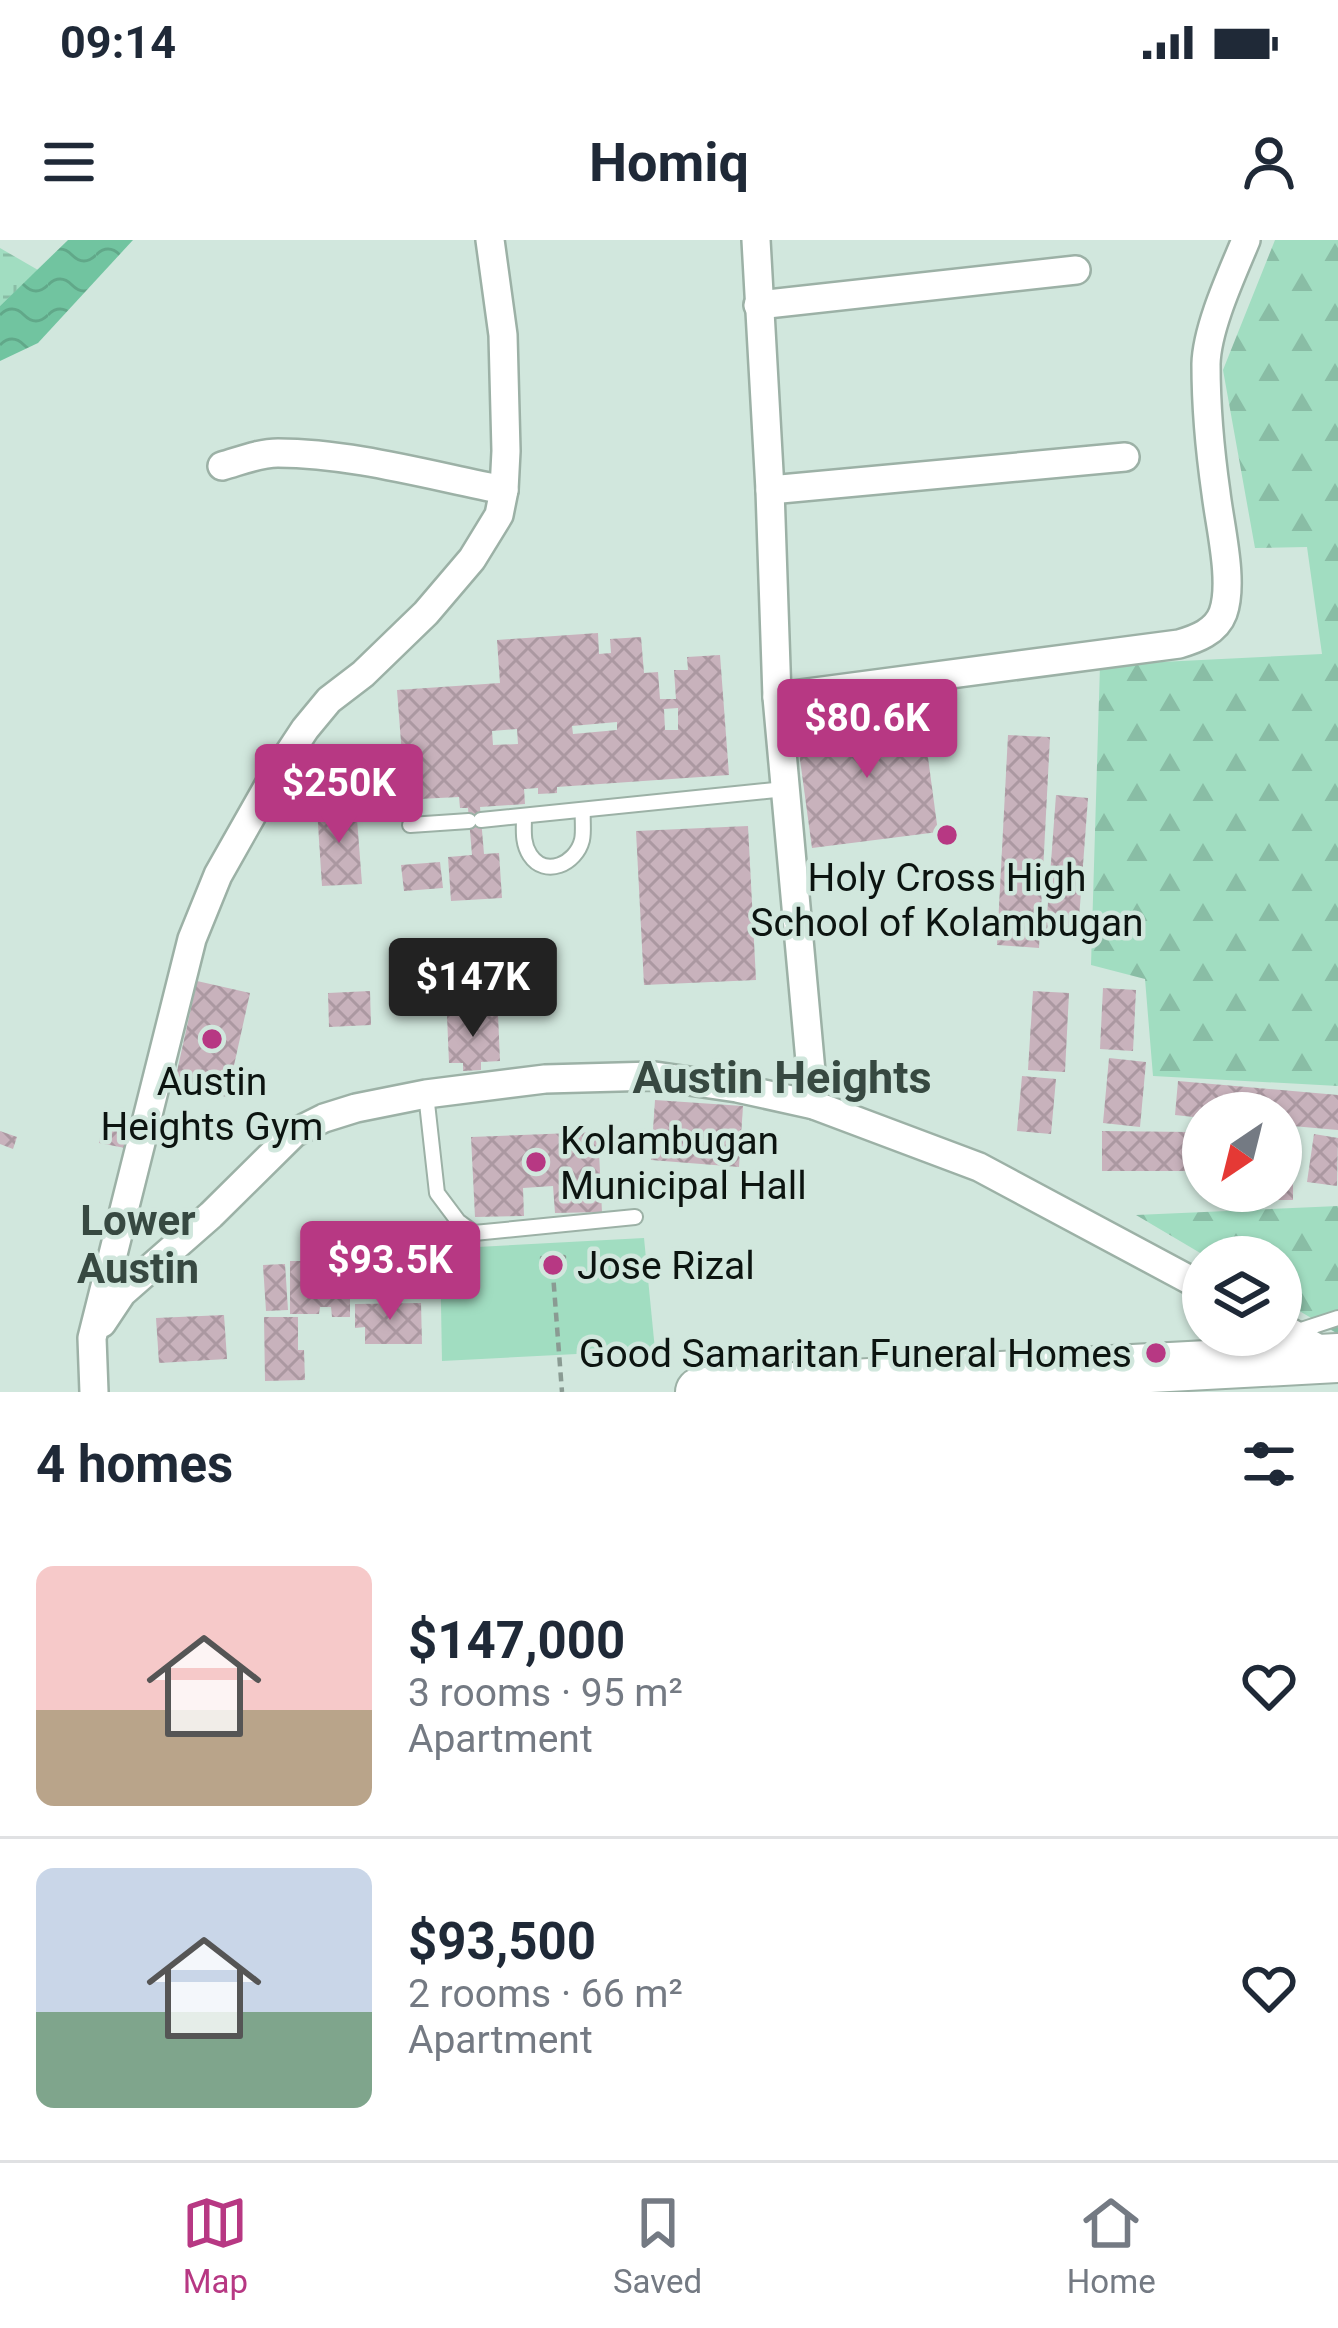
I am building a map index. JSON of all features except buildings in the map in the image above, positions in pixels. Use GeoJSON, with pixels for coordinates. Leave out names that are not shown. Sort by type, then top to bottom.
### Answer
{"type":"FeatureCollection","features":[{"type":"Feature","properties":{"kind":"highway"},"geometry":{"type":"LineString","coordinates":[[700,1392],[1337,1345]]}},
{"type":"Feature","properties":{"kind":"street"},"geometry":{"type":"LineString","coordinates":[[94,1392],[92,1338],[192,939],[218,875],[305,729],[329,700],[426,613],[472,559],[499,515],[504,490],[503,335],[490,240]]}},
{"type":"Feature","properties":{"kind":"street"},"geometry":{"type":"LineString","coordinates":[[756,240],[777,697],[814,1105]]}},
{"type":"Feature","properties":{"kind":"street"},"geometry":{"type":"LineString","coordinates":[[777,697],[1179,644],[1215,626],[1223,612],[1227,582],[1211,458],[1206,358],[1222,298],[1246,240]]}},
{"type":"Feature","properties":{"kind":"street"},"geometry":{"type":"LineString","coordinates":[[758,305],[1076,270]]}},
{"type":"Feature","properties":{"kind":"street"},"geometry":{"type":"LineString","coordinates":[[222,466],[256,456],[289,454],[350,460],[504,490]]}},
{"type":"Feature","properties":{"kind":"street"},"geometry":{"type":"LineString","coordinates":[[770,490],[1125,457]]}},
{"type":"Feature","properties":{"kind":"street"},"geometry":{"type":"LineString","coordinates":[[92,1338],[122,1293],[295,1133],[356,1108],[545,1078],[655,1076],[814,1105],[979,1167],[1182,1276]]}},
{"type":"Feature","properties":{"kind":"street"},"geometry":{"type":"LineString","coordinates":[[1302,1334],[1337,1345]]}},
{"type":"Feature","properties":{"kind":"lane"},"geometry":{"type":"LineString","coordinates":[[410,825],[785,789]]}},
{"type":"Feature","properties":{"kind":"lane"},"geometry":{"type":"LineString","coordinates":[[524,816],[524,840],[531,858],[542,865],[561,866],[574,857],[581,841],[583,810]]}},
{"type":"Feature","properties":{"kind":"lane"},"geometry":{"type":"LineString","coordinates":[[426,1094],[437,1193],[474,1233],[635,1217]]}},
{"type":"Feature","properties":{"kind":"path"},"geometry":{"type":"LineString","coordinates":[[553,1274],[562,1392]]}},
{"type":"Feature","properties":{"kind":"green space"},"geometry":{"type":"Polygon","coordinates":[[[1275,240],[1338,240],[1338,1086],[1153,1076],[1145,979],[1091,965],[1100,665],[1322,654],[1307,547],[1255,548],[1223,370],[1275,240]]]}},
{"type":"Feature","properties":{"kind":"green space"},"geometry":{"type":"Polygon","coordinates":[[[0,248],[38,270],[0,306],[0,248]]]}},
{"type":"Feature","properties":{"kind":"green space"},"geometry":{"type":"Polygon","coordinates":[[[1338,1206],[1338,1334],[1302,1313],[1302,1236],[1182,1236],[1182,1242],[1136,1215],[1302,1212],[1302,1208],[1338,1206]]]}},
{"type":"Feature","properties":{"kind":"green space"},"geometry":{"type":"Polygon","coordinates":[[[644,1238],[655,1350],[442,1361],[440,1249],[644,1238]]]}},
{"type":"Feature","properties":{"kind":"water"},"geometry":{"type":"Polygon","coordinates":[[[68,240],[133,240],[38,343],[0,361],[0,306],[68,240]]]}},
{"type":"Feature","properties":{"kind":"place","name":"Holy Cross High School of Kolambugan"},"geometry":{"type":"Point","coordinates":[947,835]}},
{"type":"Feature","properties":{"kind":"place","name":"Austin Heights Gym"},"geometry":{"type":"Point","coordinates":[212,1039]}},
{"type":"Feature","properties":{"kind":"place","name":"Kolambugan Municipal Hall"},"geometry":{"type":"Point","coordinates":[536,1162]}},
{"type":"Feature","properties":{"kind":"place","name":"Jose Rizal"},"geometry":{"type":"Point","coordinates":[553,1265]}},
{"type":"Feature","properties":{"kind":"place","name":"Good Samaritan Funeral Homes"},"geometry":{"type":"Point","coordinates":[1156,1353]}},
{"type":"Feature","properties":{"kind":"district","name":"Austin Heights"},"geometry":{"type":"Point","coordinates":[782,1077]}},
{"type":"Feature","properties":{"kind":"district","name":"Lower Austin"},"geometry":{"type":"Point","coordinates":[138,1244]}}]}
